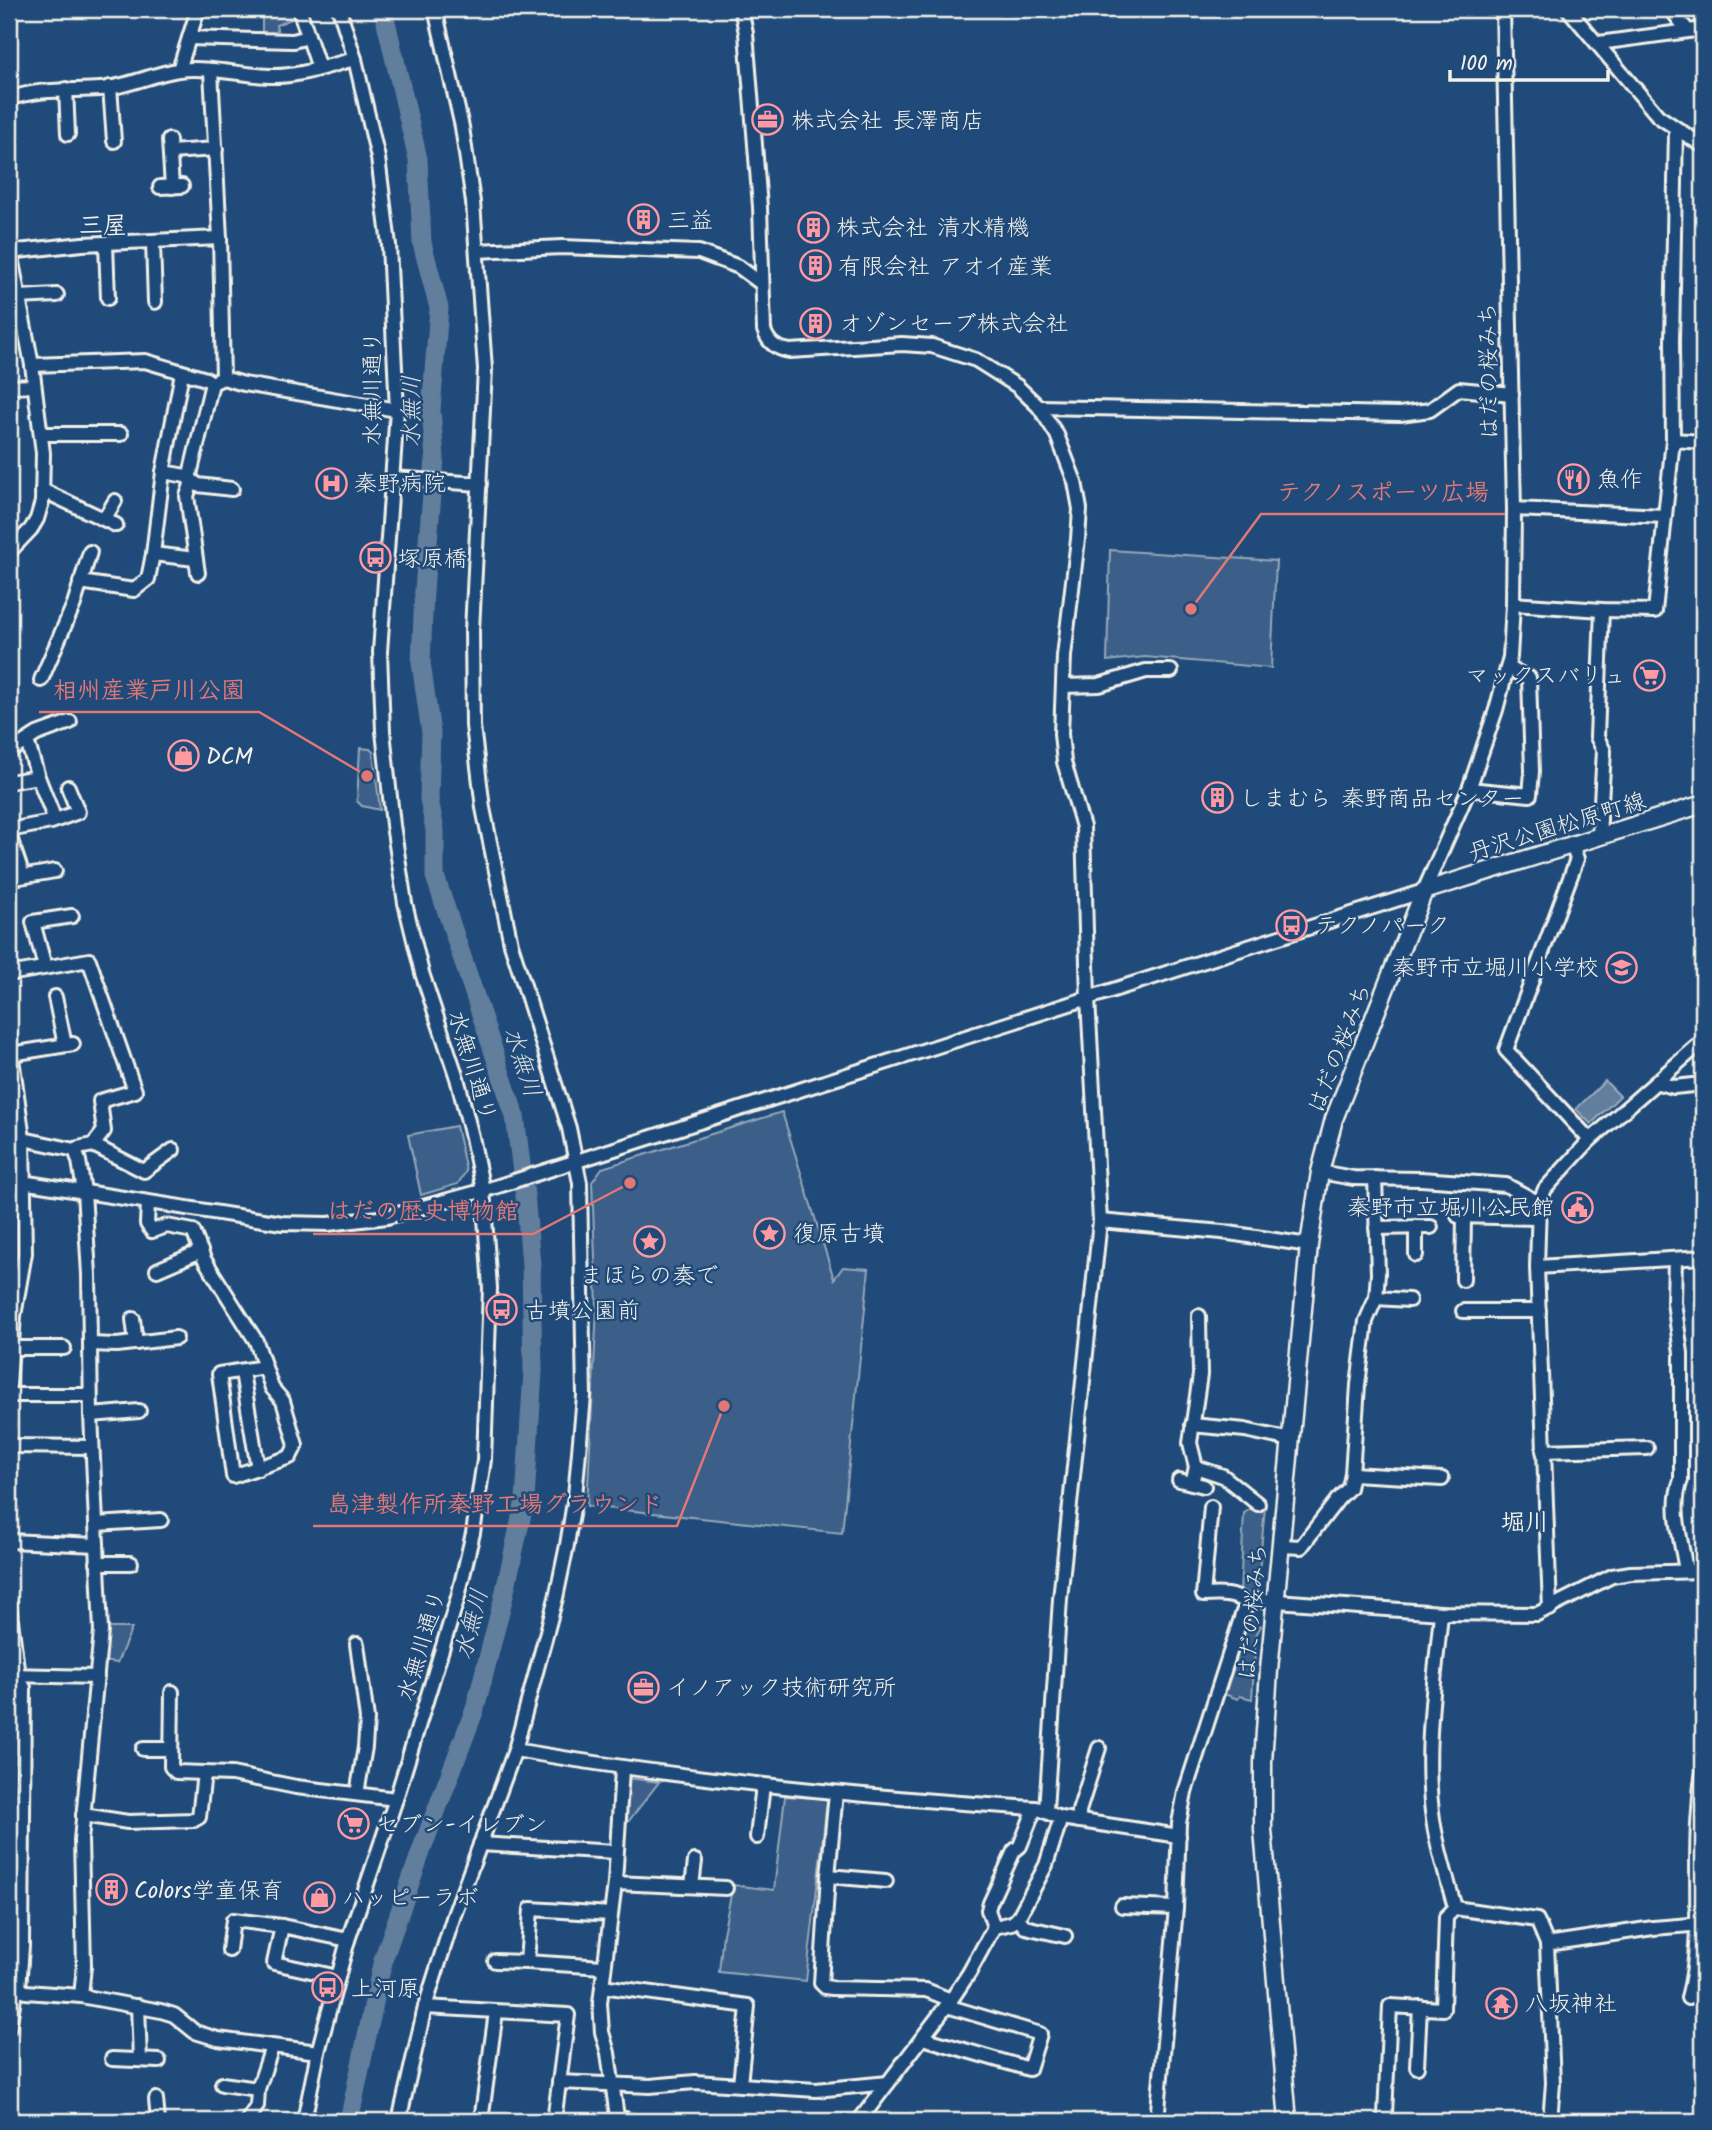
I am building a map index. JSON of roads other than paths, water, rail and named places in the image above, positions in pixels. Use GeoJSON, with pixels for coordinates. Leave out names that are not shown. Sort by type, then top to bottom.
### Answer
{"type":"FeatureCollection","features":[{"type":"Feature","properties":{"kind":"main road","name":"丹沢公園松原町線"},"geometry":{"type":"LineString","coordinates":[[1424,891],[1703,804]]}},
{"type":"Feature","properties":{"kind":"main road","name":"はだの桜みち"},"geometry":{"type":"LineString","coordinates":[[1288,2121],[1263,1830],[1265,1718],[1310,1245],[1320,1172],[1334,1119],[1424,891]]}},
{"type":"Feature","properties":{"kind":"street"},"geometry":{"type":"LineString","coordinates":[[179,70],[198,9]]}},
{"type":"Feature","properties":{"kind":"street"},"geometry":{"type":"LineString","coordinates":[[299,9],[319,68]]}},
{"type":"Feature","properties":{"kind":"street","name":"水無川通り"},"geometry":{"type":"LineString","coordinates":[[304,2121],[318,2052],[348,1940],[396,1799],[458,1597],[473,1533],[482,1472],[490,1288],[487,1189],[457,1079],[419,961],[405,904],[393,825],[383,731],[380,652],[397,410],[389,245],[380,171],[355,59],[339,9]]}},
{"type":"Feature","properties":{"kind":"street"},"geometry":{"type":"LineString","coordinates":[[399,2121],[425,2007],[515,1750],[562,1572],[575,1496],[584,1396],[579,1183],[576,1160],[569,1128],[511,944],[482,808],[473,726],[473,483],[485,369],[477,251],[462,127],[435,9]]}},
{"type":"Feature","properties":{"kind":"street"},"geometry":{"type":"LineString","coordinates":[[740,9],[746,33],[760,207],[764,330],[769,341],[790,351],[902,344],[932,346],[975,360],[1017,386],[1039,407],[1057,435],[1067,458],[1080,509],[1061,734],[1064,762],[1083,827],[1088,998],[1100,1221],[1041,1809],[1020,1846],[1014,1851],[990,1903],[988,1910],[994,1927],[969,1973],[859,2121]]}},
{"type":"Feature","properties":{"kind":"street","name":"はだの桜みち"},"geometry":{"type":"LineString","coordinates":[[1424,891],[1469,789],[1508,668],[1513,604],[1514,509],[1503,9]]}},
{"type":"Feature","properties":{"kind":"street"},"geometry":{"type":"LineString","coordinates":[[1568,9],[1658,116],[1703,146]]}},
{"type":"Feature","properties":{"kind":"street"},"geometry":{"type":"LineString","coordinates":[[1671,9],[1687,30]]}},
{"type":"Feature","properties":{"kind":"street"},"geometry":{"type":"LineString","coordinates":[[1599,43],[1703,29]]}},
{"type":"Feature","properties":{"kind":"street"},"geometry":{"type":"LineString","coordinates":[[189,38],[293,41],[307,37]]}},
{"type":"Feature","properties":{"kind":"street"},"geometry":{"type":"LineString","coordinates":[[9,99],[45,90],[110,87],[179,70],[273,76],[306,72],[355,59]]}},
{"type":"Feature","properties":{"kind":"street"},"geometry":{"type":"LineString","coordinates":[[198,573],[187,496],[217,381],[220,238],[211,71]]}},
{"type":"Feature","properties":{"kind":"street"},"geometry":{"type":"LineString","coordinates":[[110,87],[114,141]]}},
{"type":"Feature","properties":{"kind":"street"},"geometry":{"type":"LineString","coordinates":[[66,89],[68,134]]}},
{"type":"Feature","properties":{"kind":"street"},"geometry":{"type":"LineString","coordinates":[[1513,604],[1655,611],[1673,440],[1676,129]]}},
{"type":"Feature","properties":{"kind":"street"},"geometry":{"type":"LineString","coordinates":[[171,187],[170,146],[216,149]]}},
{"type":"Feature","properties":{"kind":"street"},"geometry":{"type":"LineString","coordinates":[[9,552],[32,529],[42,502],[42,434],[32,365],[9,252],[82,244],[220,238]]}},
{"type":"Feature","properties":{"kind":"street"},"geometry":{"type":"LineString","coordinates":[[153,242],[155,302]]}},
{"type":"Feature","properties":{"kind":"street"},"geometry":{"type":"LineString","coordinates":[[106,244],[108,298]]}},
{"type":"Feature","properties":{"kind":"street"},"geometry":{"type":"LineString","coordinates":[[477,251],[562,247],[699,252],[732,264],[762,284]]}},
{"type":"Feature","properties":{"kind":"street"},"geometry":{"type":"LineString","coordinates":[[19,297],[57,295]]}},
{"type":"Feature","properties":{"kind":"street"},"geometry":{"type":"LineString","coordinates":[[32,365],[145,360],[206,379],[397,410]]}},
{"type":"Feature","properties":{"kind":"street"},"geometry":{"type":"LineString","coordinates":[[80,582],[134,590],[148,579],[163,472],[182,373]]}},
{"type":"Feature","properties":{"kind":"street"},"geometry":{"type":"LineString","coordinates":[[9,387],[33,386]]}},
{"type":"Feature","properties":{"kind":"street"},"geometry":{"type":"LineString","coordinates":[[1039,407],[1400,414],[1430,411],[1459,389],[1511,394]]}},
{"type":"Feature","properties":{"kind":"street"},"geometry":{"type":"LineString","coordinates":[[42,434],[121,435]]}},
{"type":"Feature","properties":{"kind":"street"},"geometry":{"type":"LineString","coordinates":[[1673,440],[1703,442]]}},
{"type":"Feature","properties":{"kind":"street"},"geometry":{"type":"LineString","coordinates":[[163,472],[186,476],[190,481],[232,489]]}},
{"type":"Feature","properties":{"kind":"street"},"geometry":{"type":"LineString","coordinates":[[392,478],[473,483]]}},
{"type":"Feature","properties":{"kind":"street"},"geometry":{"type":"LineString","coordinates":[[42,490],[111,522],[115,501]]}},
{"type":"Feature","properties":{"kind":"street"},"geometry":{"type":"LineString","coordinates":[[1514,509],[1664,516]]}},
{"type":"Feature","properties":{"kind":"street"},"geometry":{"type":"LineString","coordinates":[[41,680],[74,604],[89,552]]}},
{"type":"Feature","properties":{"kind":"street"},"geometry":{"type":"LineString","coordinates":[[153,554],[195,559]]}},
{"type":"Feature","properties":{"kind":"street"},"geometry":{"type":"LineString","coordinates":[[1599,836],[1604,751],[1597,737],[1602,610]]}},
{"type":"Feature","properties":{"kind":"street"},"geometry":{"type":"LineString","coordinates":[[1469,789],[1530,795],[1532,771],[1529,678],[1508,668]]}},
{"type":"Feature","properties":{"kind":"street"},"geometry":{"type":"LineString","coordinates":[[1063,686],[1099,685],[1146,671],[1171,670]]}},
{"type":"Feature","properties":{"kind":"street"},"geometry":{"type":"LineString","coordinates":[[9,752],[37,734],[70,722]]}},
{"type":"Feature","properties":{"kind":"street"},"geometry":{"type":"LineString","coordinates":[[27,741],[55,820]]}},
{"type":"Feature","properties":{"kind":"street"},"geometry":{"type":"LineString","coordinates":[[9,782],[38,777]]}},
{"type":"Feature","properties":{"kind":"street"},"geometry":{"type":"LineString","coordinates":[[23,876],[9,832],[55,820],[81,817],[68,787]]}},
{"type":"Feature","properties":{"kind":"street"},"geometry":{"type":"LineString","coordinates":[[1572,845],[1577,859],[1506,1050],[1590,1140]]}},
{"type":"Feature","properties":{"kind":"street"},"geometry":{"type":"LineString","coordinates":[[9,879],[55,871]]}},
{"type":"Feature","properties":{"kind":"street"},"geometry":{"type":"LineString","coordinates":[[9,1180],[282,1223],[328,1224],[387,1217],[487,1189],[1424,891]]}},
{"type":"Feature","properties":{"kind":"street"},"geometry":{"type":"LineString","coordinates":[[45,967],[33,922],[72,916]]}},
{"type":"Feature","properties":{"kind":"street"},"geometry":{"type":"LineString","coordinates":[[9,974],[89,960],[135,1091],[100,1101],[104,1131],[93,1145]]}},
{"type":"Feature","properties":{"kind":"street"},"geometry":{"type":"LineString","coordinates":[[11,1054],[69,1044],[59,1004]]}},
{"type":"Feature","properties":{"kind":"street"},"geometry":{"type":"LineString","coordinates":[[9,1036],[23,1139],[24,1253],[11,1316],[9,1384]]}},
{"type":"Feature","properties":{"kind":"street"},"geometry":{"type":"LineString","coordinates":[[1550,1609],[1537,1267],[1539,1203],[1545,1189],[1590,1140],[1703,1041]]}},
{"type":"Feature","properties":{"kind":"street"},"geometry":{"type":"LineString","coordinates":[[1658,1083],[1674,1087],[1703,1084]]}},
{"type":"Feature","properties":{"kind":"street"},"geometry":{"type":"LineString","coordinates":[[9,1136],[75,1150],[93,1145],[144,1171],[173,1150]]}},
{"type":"Feature","properties":{"kind":"street"},"geometry":{"type":"LineString","coordinates":[[75,1150],[84,1191],[89,1275],[90,1395],[101,1631],[83,1815],[81,1996]]}},
{"type":"Feature","properties":{"kind":"street"},"geometry":{"type":"LineString","coordinates":[[1320,1172],[1353,1178],[1506,1185],[1539,1203]]}},
{"type":"Feature","properties":{"kind":"street"},"geometry":{"type":"LineString","coordinates":[[1282,1546],[1301,1547],[1349,1488],[1364,1334],[1366,1321],[1376,1298],[1378,1274],[1375,1178]]}},
{"type":"Feature","properties":{"kind":"street"},"geometry":{"type":"LineString","coordinates":[[148,1203],[148,1228],[156,1231],[167,1226],[193,1231],[201,1251],[256,1341],[265,1367],[272,1388],[283,1401],[296,1445],[290,1457],[280,1458],[270,1465],[233,1476],[219,1374],[265,1367]]}},
{"type":"Feature","properties":{"kind":"street"},"geometry":{"type":"LineString","coordinates":[[1463,1280],[1468,1266],[1461,1217],[1537,1218]]}},
{"type":"Feature","properties":{"kind":"street"},"geometry":{"type":"LineString","coordinates":[[1100,1221],[1223,1232],[1310,1245]]}},
{"type":"Feature","properties":{"kind":"street"},"geometry":{"type":"LineString","coordinates":[[1416,1227],[1416,1255]]}},
{"type":"Feature","properties":{"kind":"street"},"geometry":{"type":"LineString","coordinates":[[1376,1228],[1431,1227]]}},
{"type":"Feature","properties":{"kind":"street"},"geometry":{"type":"LineString","coordinates":[[157,1269],[201,1251]]}},
{"type":"Feature","properties":{"kind":"street"},"geometry":{"type":"LineString","coordinates":[[1537,1267],[1703,1257]]}},
{"type":"Feature","properties":{"kind":"street"},"geometry":{"type":"LineString","coordinates":[[1675,1259],[1674,1302],[1681,1353],[1682,1392],[1681,1480],[1677,1489],[1676,1509],[1686,1571]]}},
{"type":"Feature","properties":{"kind":"street"},"geometry":{"type":"LineString","coordinates":[[1376,1298],[1409,1300]]}},
{"type":"Feature","properties":{"kind":"street"},"geometry":{"type":"LineString","coordinates":[[1463,1311],[1539,1311]]}},
{"type":"Feature","properties":{"kind":"street"},"geometry":{"type":"LineString","coordinates":[[1192,1483],[1196,1467],[1189,1443],[1200,1376],[1199,1316]]}},
{"type":"Feature","properties":{"kind":"street"},"geometry":{"type":"LineString","coordinates":[[133,1319],[136,1343]]}},
{"type":"Feature","properties":{"kind":"street"},"geometry":{"type":"LineString","coordinates":[[90,1345],[176,1338]]}},
{"type":"Feature","properties":{"kind":"street"},"geometry":{"type":"LineString","coordinates":[[10,1348],[64,1348]]}},
{"type":"Feature","properties":{"kind":"street"},"geometry":{"type":"LineString","coordinates":[[242,1372],[258,1469]]}},
{"type":"Feature","properties":{"kind":"street"},"geometry":{"type":"LineString","coordinates":[[9,1395],[90,1395]]}},
{"type":"Feature","properties":{"kind":"street"},"geometry":{"type":"LineString","coordinates":[[91,1415],[139,1411]]}},
{"type":"Feature","properties":{"kind":"street"},"geometry":{"type":"LineString","coordinates":[[1192,1425],[1245,1430],[1292,1440]]}},
{"type":"Feature","properties":{"kind":"street"},"geometry":{"type":"LineString","coordinates":[[9,1446],[92,1447]]}},
{"type":"Feature","properties":{"kind":"street"},"geometry":{"type":"LineString","coordinates":[[1543,1451],[1647,1448]]}},
{"type":"Feature","properties":{"kind":"street"},"geometry":{"type":"LineString","coordinates":[[1196,1467],[1223,1476],[1258,1504]]}},
{"type":"Feature","properties":{"kind":"street"},"geometry":{"type":"LineString","coordinates":[[1352,1474],[1442,1479]]}},
{"type":"Feature","properties":{"kind":"street"},"geometry":{"type":"LineString","coordinates":[[1211,1507],[1203,1595],[1240,1597],[1248,1604]]}},
{"type":"Feature","properties":{"kind":"street"},"geometry":{"type":"LineString","coordinates":[[96,1524],[160,1520]]}},
{"type":"Feature","properties":{"kind":"street"},"geometry":{"type":"LineString","coordinates":[[9,1541],[97,1545]]}},
{"type":"Feature","properties":{"kind":"street"},"geometry":{"type":"LineString","coordinates":[[97,1563],[131,1563]]}},
{"type":"Feature","properties":{"kind":"street"},"geometry":{"type":"LineString","coordinates":[[1157,2121],[1177,1908],[1179,1836],[1185,1792],[1243,1612],[1248,1604],[1263,1600],[1441,1613],[1537,1614],[1612,1576],[1703,1571]]}},
{"type":"Feature","properties":{"kind":"street"},"geometry":{"type":"LineString","coordinates":[[9,1604],[13,1676],[24,1688],[22,1829],[15,1900],[22,1946],[9,2028]]}},
{"type":"Feature","properties":{"kind":"street"},"geometry":{"type":"LineString","coordinates":[[1441,1613],[1430,1755],[1431,1796],[1437,1841],[1455,1908]]}},
{"type":"Feature","properties":{"kind":"street"},"geometry":{"type":"LineString","coordinates":[[357,1644],[367,1719],[357,1794]]}},
{"type":"Feature","properties":{"kind":"street"},"geometry":{"type":"LineString","coordinates":[[13,1676],[97,1677]]}},
{"type":"Feature","properties":{"kind":"street"},"geometry":{"type":"LineString","coordinates":[[172,1692],[165,1707],[171,1767],[176,1772],[232,1774],[296,1787],[396,1799]]}},
{"type":"Feature","properties":{"kind":"street"},"geometry":{"type":"LineString","coordinates":[[1079,1821],[1079,1811],[1099,1748]]}},
{"type":"Feature","properties":{"kind":"street"},"geometry":{"type":"LineString","coordinates":[[143,1749],[171,1749]]}},
{"type":"Feature","properties":{"kind":"street"},"geometry":{"type":"LineString","coordinates":[[515,1750],[622,1769],[763,1785],[1041,1809],[1060,1818],[1179,1836]]}},
{"type":"Feature","properties":{"kind":"street"},"geometry":{"type":"LineString","coordinates":[[622,1769],[615,1883],[600,2003],[602,2032],[608,2053],[617,2117],[632,2121]]}},
{"type":"Feature","properties":{"kind":"street"},"geometry":{"type":"LineString","coordinates":[[83,1815],[128,1822],[194,1820],[199,1817],[204,1773]]}},
{"type":"Feature","properties":{"kind":"street"},"geometry":{"type":"LineString","coordinates":[[1688,1998],[1700,1925],[1703,1773]]}},
{"type":"Feature","properties":{"kind":"street"},"geometry":{"type":"LineString","coordinates":[[757,1837],[763,1785]]}},
{"type":"Feature","properties":{"kind":"street"},"geometry":{"type":"LineString","coordinates":[[836,1793],[821,1983],[832,1988],[926,1990],[949,2003],[1040,2034],[1029,2069],[923,2038]]}},
{"type":"Feature","properties":{"kind":"street"},"geometry":{"type":"LineString","coordinates":[[994,1927],[1012,1923],[1018,1917],[1046,1865],[1060,1818]]}},
{"type":"Feature","properties":{"kind":"street"},"geometry":{"type":"LineString","coordinates":[[9,1828],[22,1829]]}},
{"type":"Feature","properties":{"kind":"street"},"geometry":{"type":"LineString","coordinates":[[480,1844],[616,1852]]}},
{"type":"Feature","properties":{"kind":"street"},"geometry":{"type":"LineString","coordinates":[[692,1886],[695,1861]]}},
{"type":"Feature","properties":{"kind":"street"},"geometry":{"type":"LineString","coordinates":[[828,1876],[887,1881]]}},
{"type":"Feature","properties":{"kind":"street"},"geometry":{"type":"LineString","coordinates":[[615,1883],[692,1886],[708,1892],[726,1888]]}},
{"type":"Feature","properties":{"kind":"street"},"geometry":{"type":"LineString","coordinates":[[1122,1906],[1177,1908]]}},
{"type":"Feature","properties":{"kind":"street"},"geometry":{"type":"LineString","coordinates":[[1455,1908],[1536,1920],[1547,1944],[1553,2083],[1550,2121]]}},
{"type":"Feature","properties":{"kind":"street"},"geometry":{"type":"LineString","coordinates":[[1385,2116],[1390,2006],[1443,2009],[1446,1917],[1455,1908]]}},
{"type":"Feature","properties":{"kind":"street"},"geometry":{"type":"LineString","coordinates":[[527,1962],[531,1909],[611,1914]]}},
{"type":"Feature","properties":{"kind":"street"},"geometry":{"type":"LineString","coordinates":[[1018,1917],[1025,1927],[1065,1936]]}},
{"type":"Feature","properties":{"kind":"street"},"geometry":{"type":"LineString","coordinates":[[229,1950],[233,1920],[282,1926],[348,1940]]}},
{"type":"Feature","properties":{"kind":"street"},"geometry":{"type":"LineString","coordinates":[[1547,1944],[1653,1927],[1700,1925]]}},
{"type":"Feature","properties":{"kind":"street"},"geometry":{"type":"LineString","coordinates":[[282,1926],[274,1963],[338,1977]]}},
{"type":"Feature","properties":{"kind":"street"},"geometry":{"type":"LineString","coordinates":[[495,1961],[603,1967]]}},
{"type":"Feature","properties":{"kind":"street"},"geometry":{"type":"LineString","coordinates":[[14,1986],[26,1992],[81,1996],[174,2015],[195,2032],[218,2039],[318,2052]]}},
{"type":"Feature","properties":{"kind":"street"},"geometry":{"type":"LineString","coordinates":[[603,1986],[748,2006],[740,2084]]}},
{"type":"Feature","properties":{"kind":"street"},"geometry":{"type":"LineString","coordinates":[[138,2006],[140,2060]]}},
{"type":"Feature","properties":{"kind":"street"},"geometry":{"type":"LineString","coordinates":[[425,2007],[568,2015],[554,2121]]}},
{"type":"Feature","properties":{"kind":"street"},"geometry":{"type":"LineString","coordinates":[[1417,2067],[1420,2007]]}},
{"type":"Feature","properties":{"kind":"street"},"geometry":{"type":"LineString","coordinates":[[481,2121],[496,2012]]}},
{"type":"Feature","properties":{"kind":"street"},"geometry":{"type":"LineString","coordinates":[[247,2121],[257,2106],[258,2089],[272,2047]]}},
{"type":"Feature","properties":{"kind":"street"},"geometry":{"type":"LineString","coordinates":[[112,2059],[159,2061]]}},
{"type":"Feature","properties":{"kind":"street"},"geometry":{"type":"LineString","coordinates":[[559,2081],[650,2086],[695,2082],[816,2090],[888,2083]]}},
{"type":"Feature","properties":{"kind":"street"},"geometry":{"type":"LineString","coordinates":[[222,2084],[258,2089]]}},
{"type":"Feature","properties":{"kind":"street"},"geometry":{"type":"LineString","coordinates":[[156,2099],[158,2121]]}},
{"type":"Feature","properties":{"kind":"waterway","name":"水無川"},"geometry":{"type":"LineString","coordinates":[[349,2121],[383,1960],[475,1709],[503,1600],[525,1500],[533,1371],[531,1265],[515,1116],[435,876],[435,830],[429,799],[431,733],[421,663],[435,458],[431,410],[439,308],[422,243],[418,159],[383,9]]}},
{"type":"Feature","properties":{"kind":"place","name":"株式会社 長澤商店"},"geometry":{"type":"Point","coordinates":[768,120]}},
{"type":"Feature","properties":{"kind":"place","name":"三益"},"geometry":{"type":"Point","coordinates":[644,220]}},
{"type":"Feature","properties":{"kind":"place","name":"株式会社 清水精機"},"geometry":{"type":"Point","coordinates":[813,227]}},
{"type":"Feature","properties":{"kind":"place","name":"有限会社 アオイ産業"},"geometry":{"type":"Point","coordinates":[815,266]}},
{"type":"Feature","properties":{"kind":"place","name":"オゾンセーブ株式会社"},"geometry":{"type":"Point","coordinates":[816,323]}},
{"type":"Feature","properties":{"kind":"place","name":"魚作"},"geometry":{"type":"Point","coordinates":[1574,479]}},
{"type":"Feature","properties":{"kind":"place","name":"秦野病院"},"geometry":{"type":"Point","coordinates":[331,483]}},
{"type":"Feature","properties":{"kind":"place","name":"塚原橋"},"geometry":{"type":"Point","coordinates":[375,558]}},
{"type":"Feature","properties":{"kind":"place","name":"テクノスポーツ広場"},"geometry":{"type":"Point","coordinates":[1191,609]}},
{"type":"Feature","properties":{"kind":"place","name":"マックスバリュ"},"geometry":{"type":"Point","coordinates":[1649,675]}},
{"type":"Feature","properties":{"kind":"place","name":"DCM"},"geometry":{"type":"Point","coordinates":[183,756]}},
{"type":"Feature","properties":{"kind":"place","name":"相州産業戸川公園"},"geometry":{"type":"Point","coordinates":[367,776]}},
{"type":"Feature","properties":{"kind":"place","name":"しまむら 秦野商品センター"},"geometry":{"type":"Point","coordinates":[1217,798]}},
{"type":"Feature","properties":{"kind":"place","name":"テクノパーク"},"geometry":{"type":"Point","coordinates":[1292,925]}},
{"type":"Feature","properties":{"kind":"place","name":"秦野市立堀川小学校"},"geometry":{"type":"Point","coordinates":[1622,967]}},
{"type":"Feature","properties":{"kind":"place","name":"はだの歴史博物館"},"geometry":{"type":"Point","coordinates":[630,1183]}},
{"type":"Feature","properties":{"kind":"place","name":"秦野市立堀川公民館"},"geometry":{"type":"Point","coordinates":[1577,1207]}},
{"type":"Feature","properties":{"kind":"place","name":"復原古墳"},"geometry":{"type":"Point","coordinates":[770,1233]}},
{"type":"Feature","properties":{"kind":"place","name":"まほらの奏で"},"geometry":{"type":"Point","coordinates":[649,1241]}},
{"type":"Feature","properties":{"kind":"place","name":"古墳公園前"},"geometry":{"type":"Point","coordinates":[502,1310]}},
{"type":"Feature","properties":{"kind":"place","name":"島津製作所秦野工場グラウンド"},"geometry":{"type":"Point","coordinates":[724,1406]}},
{"type":"Feature","properties":{"kind":"place","name":"イノアック技術研究所"},"geometry":{"type":"Point","coordinates":[643,1687]}},
{"type":"Feature","properties":{"kind":"place","name":"セブン-イレブン"},"geometry":{"type":"Point","coordinates":[353,1824]}},
{"type":"Feature","properties":{"kind":"place","name":"Colors学童保育"},"geometry":{"type":"Point","coordinates":[111,1890]}},
{"type":"Feature","properties":{"kind":"place","name":"ハッピーラボ"},"geometry":{"type":"Point","coordinates":[319,1897]}},
{"type":"Feature","properties":{"kind":"place","name":"上河原"},"geometry":{"type":"Point","coordinates":[328,1988]}},
{"type":"Feature","properties":{"kind":"place","name":"八坂神社"},"geometry":{"type":"Point","coordinates":[1502,2003]}},
{"type":"Feature","properties":{"kind":"district","name":"三屋"},"geometry":{"type":"Point","coordinates":[103,225]}},
{"type":"Feature","properties":{"kind":"district","name":"堀川"},"geometry":{"type":"Point","coordinates":[1525,1522]}}]}
